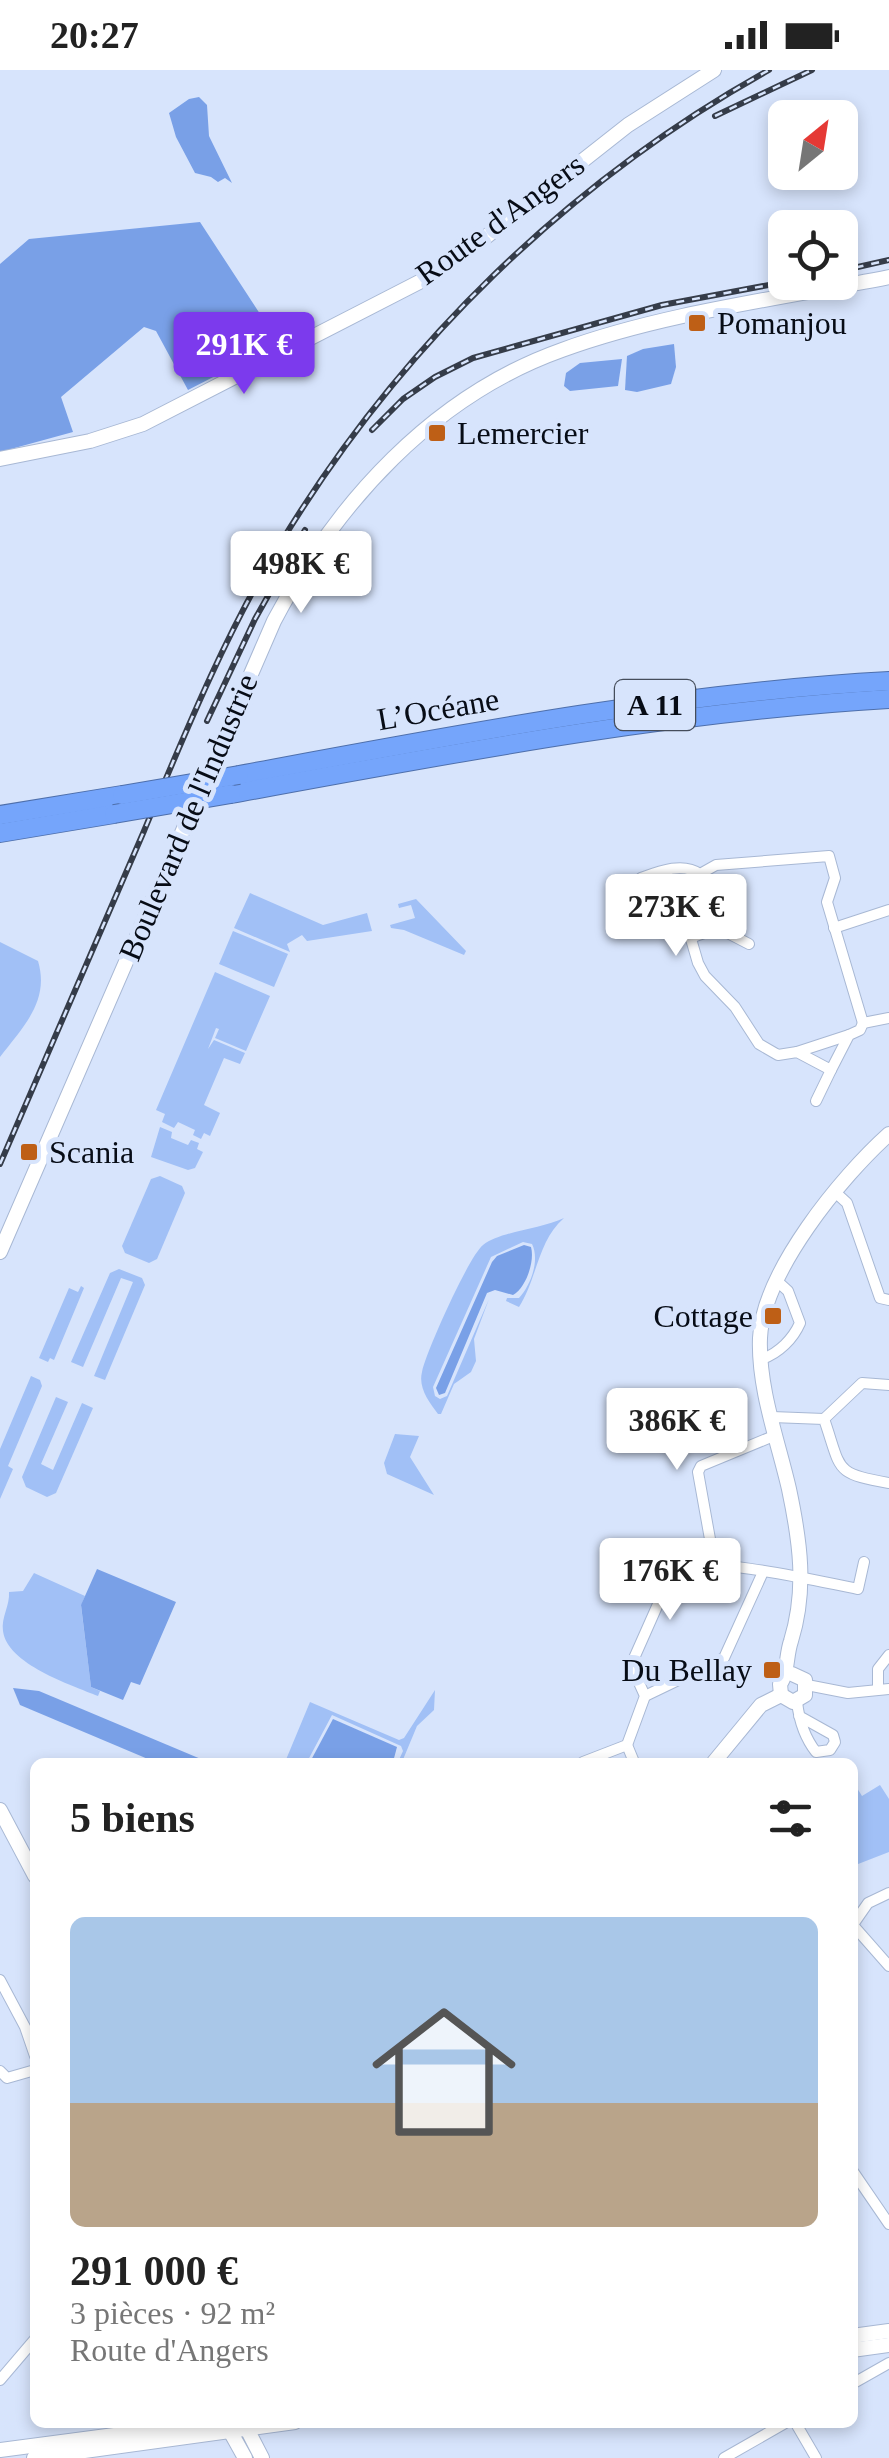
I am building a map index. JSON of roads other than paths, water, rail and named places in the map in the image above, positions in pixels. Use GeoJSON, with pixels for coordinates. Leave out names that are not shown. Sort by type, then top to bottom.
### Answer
{"type":"FeatureCollection","features":[{"type":"Feature","properties":{"kind":"highway","name":"L’Océane"},"geometry":{"type":"LineString","coordinates":[[0,815],[424,741],[720,696],[889,681]]}},
{"type":"Feature","properties":{"kind":"highway","name":"L’Océane"},"geometry":{"type":"LineString","coordinates":[[0,832],[435,757],[696,717],[889,699]]}},
{"type":"Feature","properties":{"kind":"street","name":"Route d'Angers"},"geometry":{"type":"LineString","coordinates":[[0,459],[143,424],[429,277],[628,125],[714,70]]}},
{"type":"Feature","properties":{"kind":"street","name":"Boulevard de l'Industrie"},"geometry":{"type":"LineString","coordinates":[[0,1252],[274,621],[322,540],[376,474],[418,436],[476,394],[561,350],[640,327],[889,277]]}},
{"type":"Feature","properties":{"kind":"street"},"geometry":{"type":"LineString","coordinates":[[829,856],[835,878],[827,902],[863,1023],[860,1030],[796,1052],[778,1055],[767,1050],[731,1002],[705,976],[690,938],[684,915],[700,874],[716,864],[829,856]]}},
{"type":"Feature","properties":{"kind":"street"},"geometry":{"type":"LineString","coordinates":[[641,878],[682,867],[700,874]]}},
{"type":"Feature","properties":{"kind":"street"},"geometry":{"type":"LineString","coordinates":[[834,928],[889,910]]}},
{"type":"Feature","properties":{"kind":"street"},"geometry":{"type":"LineString","coordinates":[[690,938],[718,928],[749,944]]}},
{"type":"Feature","properties":{"kind":"street"},"geometry":{"type":"LineString","coordinates":[[863,1023],[889,1018]]}},
{"type":"Feature","properties":{"kind":"street"},"geometry":{"type":"LineString","coordinates":[[816,1101],[849,1035]]}},
{"type":"Feature","properties":{"kind":"street"},"geometry":{"type":"LineString","coordinates":[[796,1052],[831,1070]]}},
{"type":"Feature","properties":{"kind":"street"},"geometry":{"type":"LineString","coordinates":[[787,1673],[801,1676],[807,1685],[798,1709],[781,1695],[780,1684],[787,1673],[802,1577],[798,1529],[772,1418],[760,1338],[777,1281],[834,1192],[889,1134]]}},
{"type":"Feature","properties":{"kind":"street"},"geometry":{"type":"LineString","coordinates":[[834,1192],[847,1202],[880,1298],[889,1300]]}},
{"type":"Feature","properties":{"kind":"street"},"geometry":{"type":"LineString","coordinates":[[762,1359],[779,1350],[800,1323],[788,1291],[777,1281]]}},
{"type":"Feature","properties":{"kind":"street"},"geometry":{"type":"LineString","coordinates":[[772,1418],[824,1420],[862,1383],[889,1385]]}},
{"type":"Feature","properties":{"kind":"street"},"geometry":{"type":"LineString","coordinates":[[824,1420],[844,1470],[854,1476],[889,1482]]}},
{"type":"Feature","properties":{"kind":"street"},"geometry":{"type":"LineString","coordinates":[[715,1567],[698,1472],[701,1466],[776,1435]]}},
{"type":"Feature","properties":{"kind":"street"},"geometry":{"type":"LineString","coordinates":[[645,1696],[631,1665],[671,1572],[679,1566],[802,1577],[858,1589],[864,1562]]}},
{"type":"Feature","properties":{"kind":"street"},"geometry":{"type":"LineString","coordinates":[[632,1758],[627,1745],[645,1696],[724,1658],[763,1572]]}},
{"type":"Feature","properties":{"kind":"street"},"geometry":{"type":"LineString","coordinates":[[807,1685],[848,1693],[884,1689],[878,1669],[889,1655]]}},
{"type":"Feature","properties":{"kind":"street"},"geometry":{"type":"LineString","coordinates":[[717,1758],[757,1710],[781,1695]]}},
{"type":"Feature","properties":{"kind":"street"},"geometry":{"type":"LineString","coordinates":[[593,1758],[627,1745]]}},
{"type":"Feature","properties":{"kind":"street"},"geometry":{"type":"LineString","coordinates":[[0,1810],[5,1830],[30,1868]]}},
{"type":"Feature","properties":{"kind":"street"},"geometry":{"type":"LineString","coordinates":[[858,1918],[868,1904],[889,1893]]}},
{"type":"Feature","properties":{"kind":"street"},"geometry":{"type":"LineString","coordinates":[[858,1931],[889,1966]]}},
{"type":"Feature","properties":{"kind":"street"},"geometry":{"type":"LineString","coordinates":[[0,1980],[30,2042]]}},
{"type":"Feature","properties":{"kind":"street"},"geometry":{"type":"LineString","coordinates":[[0,2072],[7,2078],[30,2071]]}},
{"type":"Feature","properties":{"kind":"street"},"geometry":{"type":"LineString","coordinates":[[858,2178],[889,2224]]}},
{"type":"Feature","properties":{"kind":"street"},"geometry":{"type":"LineString","coordinates":[[858,2335],[889,2331]]}},
{"type":"Feature","properties":{"kind":"street"},"geometry":{"type":"LineString","coordinates":[[0,2380],[30,2345]]}},
{"type":"Feature","properties":{"kind":"street"},"geometry":{"type":"LineString","coordinates":[[858,2349],[889,2345]]}},
{"type":"Feature","properties":{"kind":"street"},"geometry":{"type":"LineString","coordinates":[[858,2381],[889,2363]]}},
{"type":"Feature","properties":{"kind":"street"},"geometry":{"type":"LineString","coordinates":[[4,2451],[170,2428]]}},
{"type":"Feature","properties":{"kind":"street"},"geometry":{"type":"LineString","coordinates":[[34,2458],[226,2428],[245,2458]]}},
{"type":"Feature","properties":{"kind":"street"},"geometry":{"type":"LineString","coordinates":[[247,2428],[262,2458]]}},
{"type":"Feature","properties":{"kind":"street"},"geometry":{"type":"LineString","coordinates":[[729,2457],[776,2428]]}},
{"type":"Feature","properties":{"kind":"street"},"geometry":{"type":"LineString","coordinates":[[798,2428],[816,2458]]}},
{"type":"Feature","properties":{"kind":"railway"},"geometry":{"type":"LineString","coordinates":[[0,1164],[224,649],[260,578],[327,472],[434,337],[557,217],[695,114],[769,70]]}},
{"type":"Feature","properties":{"kind":"railway"},"geometry":{"type":"LineString","coordinates":[[715,116],[812,70]]}},
{"type":"Feature","properties":{"kind":"railway"},"geometry":{"type":"LineString","coordinates":[[858,267],[889,260]]}},
{"type":"Feature","properties":{"kind":"railway"},"geometry":{"type":"LineString","coordinates":[[372,430],[403,399],[473,358],[662,305],[768,285]]}},
{"type":"Feature","properties":{"kind":"railway"},"geometry":{"type":"LineString","coordinates":[[207,721],[255,619],[305,530]]}},
{"type":"Feature","properties":{"kind":"place","name":"Pomanjou"},"geometry":{"type":"Point","coordinates":[697,323]}},
{"type":"Feature","properties":{"kind":"place","name":"Lemercier"},"geometry":{"type":"Point","coordinates":[437,433]}},
{"type":"Feature","properties":{"kind":"place","name":"Scania"},"geometry":{"type":"Point","coordinates":[29,1152]}},
{"type":"Feature","properties":{"kind":"place","name":"Cottage"},"geometry":{"type":"Point","coordinates":[773,1316]}},
{"type":"Feature","properties":{"kind":"place","name":"Du Bellay"},"geometry":{"type":"Point","coordinates":[772,1670]}}]}
